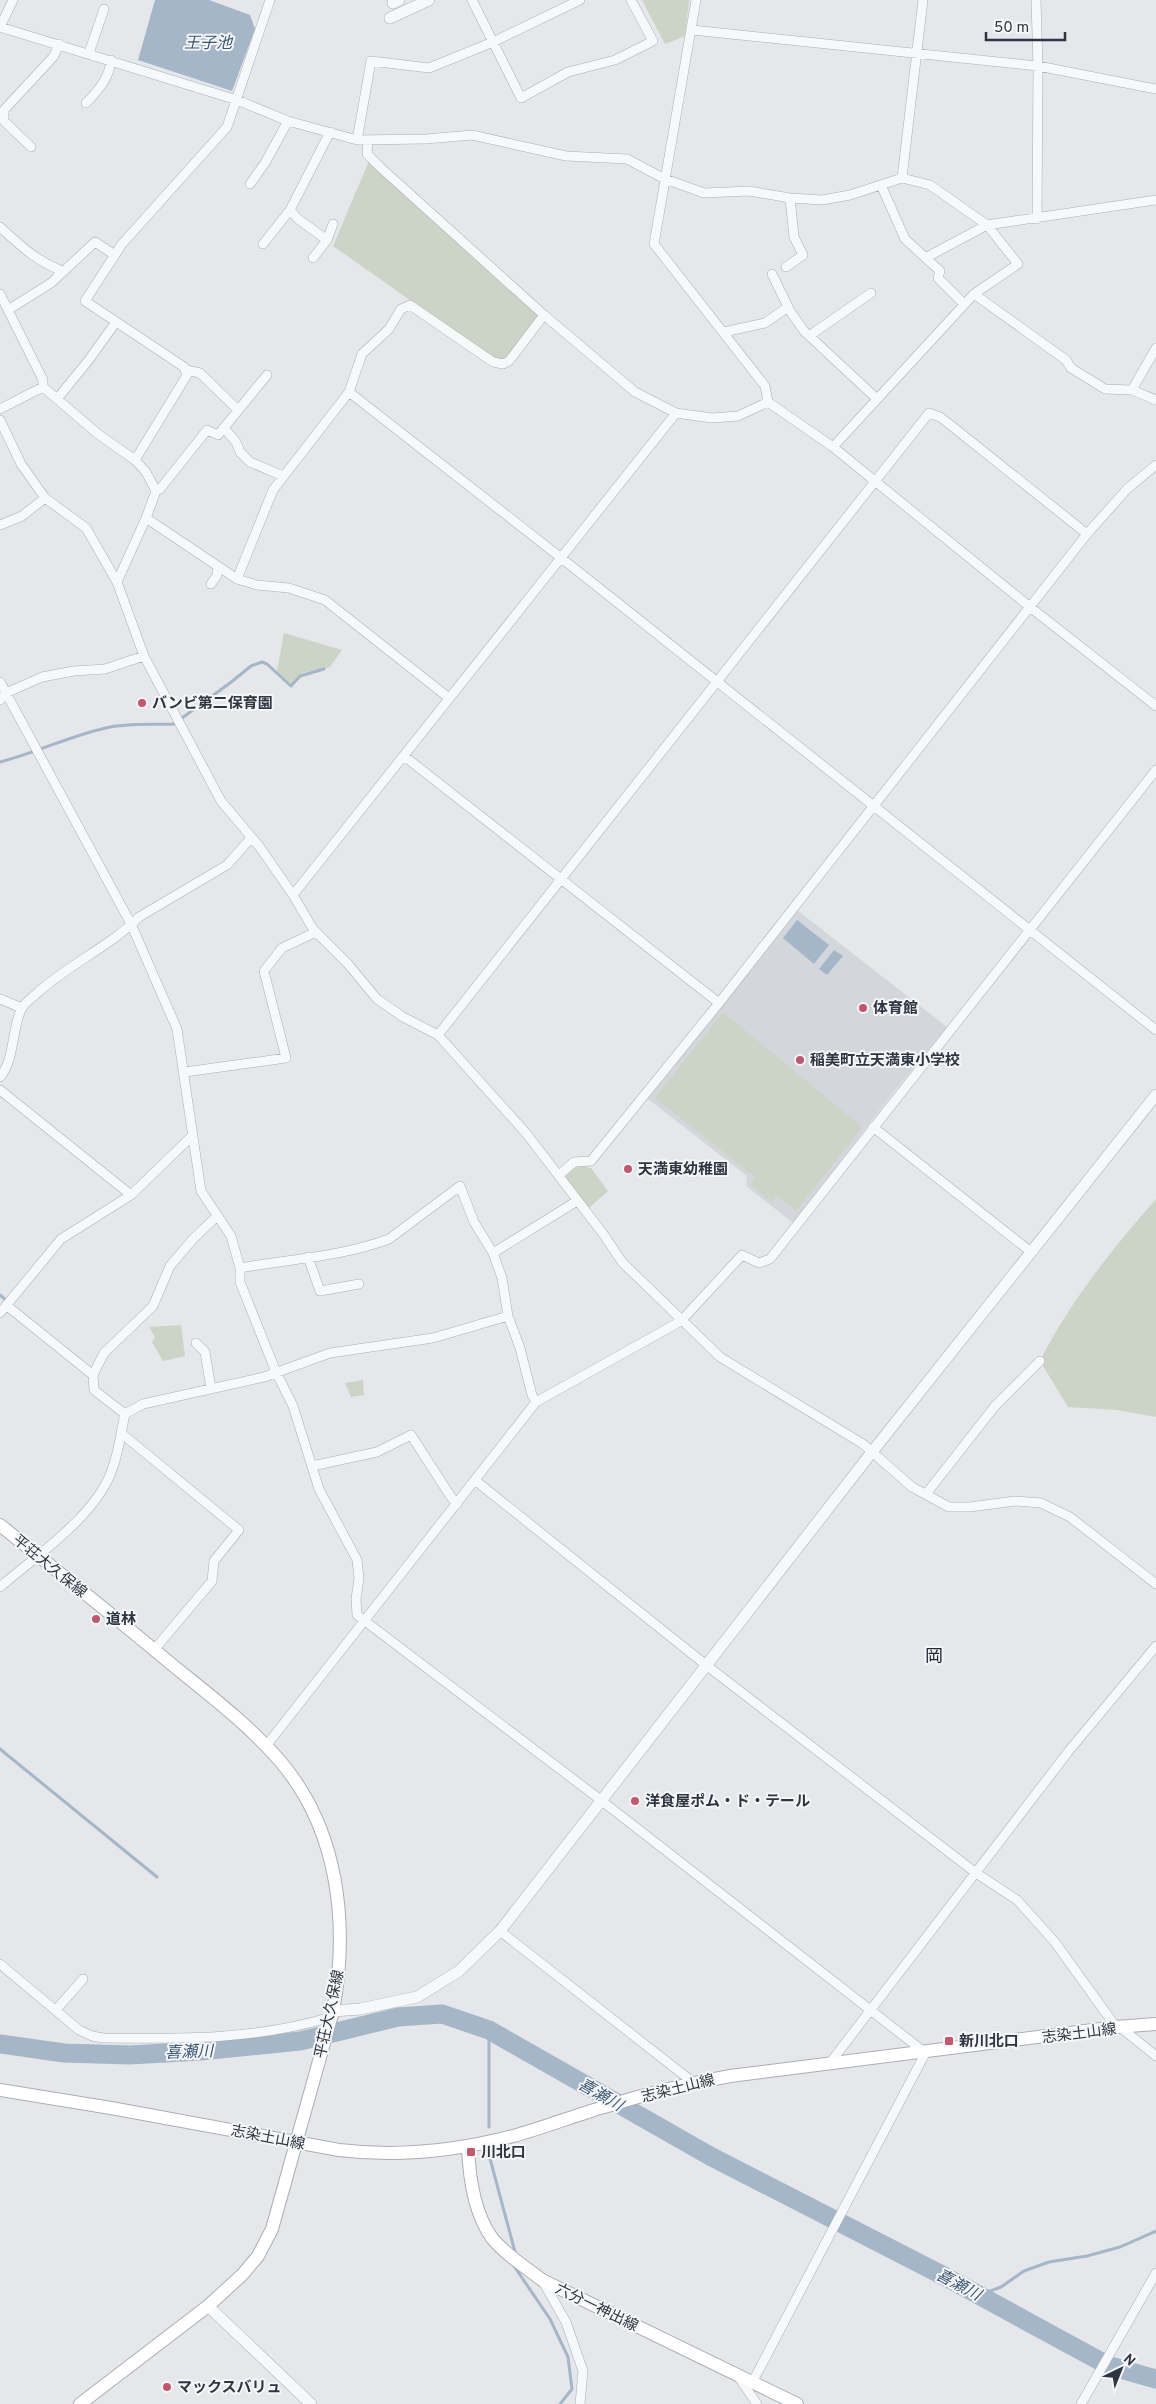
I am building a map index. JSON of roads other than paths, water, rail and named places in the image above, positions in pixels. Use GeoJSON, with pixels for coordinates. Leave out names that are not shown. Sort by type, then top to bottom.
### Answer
{"type":"FeatureCollection","features":[{"type":"Feature","properties":{"kind":"main road","name":"平荘大久保線"},"geometry":{"type":"LineString","coordinates":[[0,1524],[241,1722],[281,1762],[304,1795],[324,1840],[337,1886],[341,1930],[340,1974],[332,2015],[272,2229],[258,2256],[242,2275],[208,2306],[80,2404]]}},
{"type":"Feature","properties":{"kind":"main road","name":"志染土山線"},"geometry":{"type":"LineString","coordinates":[[0,2090],[371,2154],[421,2152],[468,2146],[514,2136],[628,2100],[730,2076],[1118,2027],[1156,2024]]}},
{"type":"Feature","properties":{"kind":"main road","name":"六分一神出線"},"geometry":{"type":"LineString","coordinates":[[468,2146],[475,2194],[483,2223],[493,2239],[542,2280],[797,2404]]}},
{"type":"Feature","properties":{"kind":"street"},"geometry":{"type":"LineString","coordinates":[[13,0],[0,27],[237,100],[288,121],[357,140],[426,140],[472,135],[566,156],[627,160],[665,179],[704,193],[749,191],[790,198],[822,200],[850,195],[902,178],[930,185],[987,225],[1018,264],[974,294],[833,447]]}},
{"type":"Feature","properties":{"kind":"street"},"geometry":{"type":"LineString","coordinates":[[238,410],[200,373],[186,370],[85,301],[135,228],[227,127],[270,0]]}},
{"type":"Feature","properties":{"kind":"street"},"geometry":{"type":"LineString","coordinates":[[390,18],[429,0]]}},
{"type":"Feature","properties":{"kind":"street"},"geometry":{"type":"LineString","coordinates":[[472,0],[521,98],[568,72],[615,60],[653,41],[630,0]]}},
{"type":"Feature","properties":{"kind":"street"},"geometry":{"type":"LineString","coordinates":[[357,140],[371,61],[429,68],[493,42],[580,0]]}},
{"type":"Feature","properties":{"kind":"street"},"geometry":{"type":"LineString","coordinates":[[696,0],[654,244],[765,386],[768,402],[833,447],[874,482],[1156,706]]}},
{"type":"Feature","properties":{"kind":"street"},"geometry":{"type":"LineString","coordinates":[[902,178],[923,0]]}},
{"type":"Feature","properties":{"kind":"street"},"geometry":{"type":"LineString","coordinates":[[1036,0],[1038,66],[1037,219]]}},
{"type":"Feature","properties":{"kind":"street"},"geometry":{"type":"LineString","coordinates":[[89,53],[104,9]]}},
{"type":"Feature","properties":{"kind":"street"},"geometry":{"type":"LineString","coordinates":[[692,30],[1038,66],[1156,89]]}},
{"type":"Feature","properties":{"kind":"street"},"geometry":{"type":"LineString","coordinates":[[31,147],[4,121],[4,110],[54,56],[59,44]]}},
{"type":"Feature","properties":{"kind":"street"},"geometry":{"type":"LineString","coordinates":[[86,103],[96,92],[111,69],[111,60]]}},
{"type":"Feature","properties":{"kind":"street"},"geometry":{"type":"LineString","coordinates":[[250,184],[265,163],[288,121]]}},
{"type":"Feature","properties":{"kind":"street"},"geometry":{"type":"LineString","coordinates":[[23,140],[31,132]]}},
{"type":"Feature","properties":{"kind":"street"},"geometry":{"type":"LineString","coordinates":[[263,244],[290,210],[330,132]]}},
{"type":"Feature","properties":{"kind":"street"},"geometry":{"type":"LineString","coordinates":[[368,141],[367,154],[373,160],[544,315],[635,392],[676,413],[725,418],[738,416],[768,402]]}},
{"type":"Feature","properties":{"kind":"street"},"geometry":{"type":"LineString","coordinates":[[881,185],[904,239],[927,256],[940,271],[938,278],[964,304]]}},
{"type":"Feature","properties":{"kind":"street"},"geometry":{"type":"LineString","coordinates":[[786,267],[803,255],[794,237],[790,198]]}},
{"type":"Feature","properties":{"kind":"street"},"geometry":{"type":"LineString","coordinates":[[927,256],[987,225],[1156,200]]}},
{"type":"Feature","properties":{"kind":"street"},"geometry":{"type":"LineString","coordinates":[[290,210],[298,219],[327,240]]}},
{"type":"Feature","properties":{"kind":"street"},"geometry":{"type":"LineString","coordinates":[[313,258],[327,240],[333,224]]}},
{"type":"Feature","properties":{"kind":"street"},"geometry":{"type":"LineString","coordinates":[[0,227],[22,248],[45,264],[62,271]]}},
{"type":"Feature","properties":{"kind":"street"},"geometry":{"type":"LineString","coordinates":[[8,310],[51,283],[95,242],[115,255]]}},
{"type":"Feature","properties":{"kind":"street"},"geometry":{"type":"LineString","coordinates":[[772,274],[788,308],[809,336],[877,399]]}},
{"type":"Feature","properties":{"kind":"street"},"geometry":{"type":"LineString","coordinates":[[809,336],[871,293]]}},
{"type":"Feature","properties":{"kind":"street"},"geometry":{"type":"LineString","coordinates":[[0,294],[43,380],[43,387],[98,434],[135,460],[146,472],[156,491]]}},
{"type":"Feature","properties":{"kind":"street"},"geometry":{"type":"LineString","coordinates":[[974,294],[1066,360],[1071,368],[1105,389],[1132,390],[1156,400]]}},
{"type":"Feature","properties":{"kind":"street"},"geometry":{"type":"LineString","coordinates":[[237,579],[273,490],[350,392],[362,354],[389,329],[401,309],[410,305],[493,362],[503,364],[509,361],[544,315]]}},
{"type":"Feature","properties":{"kind":"street"},"geometry":{"type":"LineString","coordinates":[[724,332],[765,323],[788,308]]}},
{"type":"Feature","properties":{"kind":"street"},"geometry":{"type":"LineString","coordinates":[[57,399],[116,322]]}},
{"type":"Feature","properties":{"kind":"street"},"geometry":{"type":"LineString","coordinates":[[1132,390],[1156,348]]}},
{"type":"Feature","properties":{"kind":"street"},"geometry":{"type":"LineString","coordinates":[[135,460],[188,375],[186,370]]}},
{"type":"Feature","properties":{"kind":"street"},"geometry":{"type":"LineString","coordinates":[[117,582],[156,491],[160,489],[207,430],[218,435],[267,376]]}},
{"type":"Feature","properties":{"kind":"street"},"geometry":{"type":"LineString","coordinates":[[0,409],[43,387]]}},
{"type":"Feature","properties":{"kind":"street"},"geometry":{"type":"LineString","coordinates":[[350,392],[873,804],[1156,1030]]}},
{"type":"Feature","properties":{"kind":"street"},"geometry":{"type":"LineString","coordinates":[[293,895],[676,413]]}},
{"type":"Feature","properties":{"kind":"street"},"geometry":{"type":"LineString","coordinates":[[438,1035],[560,878],[929,413],[940,417],[1087,534]]}},
{"type":"Feature","properties":{"kind":"street"},"geometry":{"type":"LineString","coordinates":[[0,420],[21,464],[45,498],[86,528],[117,582],[144,656],[221,801],[293,895],[316,932],[348,964],[377,999],[403,1017],[438,1035],[526,1132],[559,1174],[622,1262],[720,1357],[817,1414],[872,1452],[912,1487],[949,1507],[970,1507],[1015,1501],[1041,1504],[1070,1517],[1156,1584]]}},
{"type":"Feature","properties":{"kind":"street"},"geometry":{"type":"LineString","coordinates":[[224,428],[236,442],[240,452],[250,462],[283,476]]}},
{"type":"Feature","properties":{"kind":"street"},"geometry":{"type":"LineString","coordinates":[[559,1174],[574,1162],[591,1161],[719,1003],[873,804],[1087,534],[1127,489],[1156,466]]}},
{"type":"Feature","properties":{"kind":"street"},"geometry":{"type":"LineString","coordinates":[[0,524],[22,516],[45,498]]}},
{"type":"Feature","properties":{"kind":"street"},"geometry":{"type":"LineString","coordinates":[[146,518],[237,579],[257,585],[289,588],[325,600],[449,698]]}},
{"type":"Feature","properties":{"kind":"street"},"geometry":{"type":"LineString","coordinates":[[211,584],[218,568]]}},
{"type":"Feature","properties":{"kind":"street"},"geometry":{"type":"LineString","coordinates":[[3,696],[42,677],[74,671],[105,670],[144,656]]}},
{"type":"Feature","properties":{"kind":"street"},"geometry":{"type":"LineString","coordinates":[[0,682],[3,696],[131,924],[177,1030],[185,1072],[201,1191],[230,1236],[240,1268],[240,1282],[276,1372],[293,1406],[319,1489],[357,1560],[359,1578],[356,1599],[357,1615],[602,1801],[925,2051],[752,2383]]}},
{"type":"Feature","properties":{"kind":"street"},"geometry":{"type":"LineString","coordinates":[[404,756],[719,1003]]}},
{"type":"Feature","properties":{"kind":"street"},"geometry":{"type":"LineString","coordinates":[[266,1746],[476,1481],[536,1402],[681,1321],[742,1255],[758,1263],[770,1259],[1156,770]]}},
{"type":"Feature","properties":{"kind":"street"},"geometry":{"type":"LineString","coordinates":[[0,1076],[3,1073],[22,1008],[54,977],[127,930],[138,917],[227,865],[251,838]]}},
{"type":"Feature","properties":{"kind":"street"},"geometry":{"type":"LineString","coordinates":[[185,1072],[286,1058],[264,971],[282,948],[316,932]]}},
{"type":"Feature","properties":{"kind":"street"},"geometry":{"type":"LineString","coordinates":[[0,999],[22,1008]]}},
{"type":"Feature","properties":{"kind":"street"},"geometry":{"type":"LineString","coordinates":[[0,1090],[131,1195]]}},
{"type":"Feature","properties":{"kind":"street"},"geometry":{"type":"LineString","coordinates":[[0,1964],[79,2030],[92,2036],[169,2040],[300,2027],[332,2015],[417,1997],[459,1971],[481,1953],[500,1931],[872,1452],[1156,1094]]}},
{"type":"Feature","properties":{"kind":"street"},"geometry":{"type":"LineString","coordinates":[[873,1127],[1031,1252]]}},
{"type":"Feature","properties":{"kind":"street"},"geometry":{"type":"LineString","coordinates":[[0,1313],[61,1239],[131,1195],[193,1135]]}},
{"type":"Feature","properties":{"kind":"street"},"geometry":{"type":"LineString","coordinates":[[240,1268],[339,1254],[389,1239],[460,1186],[474,1222],[493,1253],[502,1278],[508,1316],[520,1348],[532,1395],[536,1402]]}},
{"type":"Feature","properties":{"kind":"street"},"geometry":{"type":"LineString","coordinates":[[493,1253],[577,1201]]}},
{"type":"Feature","properties":{"kind":"street"},"geometry":{"type":"LineString","coordinates":[[125,1414],[94,1390],[93,1375],[104,1353],[153,1306],[170,1266],[216,1217]]}},
{"type":"Feature","properties":{"kind":"street"},"geometry":{"type":"LineString","coordinates":[[308,1257],[320,1291],[359,1284]]}},
{"type":"Feature","properties":{"kind":"street"},"geometry":{"type":"LineString","coordinates":[[6,1305],[93,1375]]}},
{"type":"Feature","properties":{"kind":"street"},"geometry":{"type":"LineString","coordinates":[[0,1587],[66,1532],[101,1492],[113,1468],[125,1414],[143,1404],[264,1377],[330,1352],[433,1338],[508,1316]]}},
{"type":"Feature","properties":{"kind":"street"},"geometry":{"type":"LineString","coordinates":[[196,1343],[204,1352],[211,1389]]}},
{"type":"Feature","properties":{"kind":"street"},"geometry":{"type":"LineString","coordinates":[[926,1494],[995,1406],[1040,1362]]}},
{"type":"Feature","properties":{"kind":"street"},"geometry":{"type":"LineString","coordinates":[[121,1433],[239,1530],[214,1561],[212,1581],[154,1650]]}},
{"type":"Feature","properties":{"kind":"street"},"geometry":{"type":"LineString","coordinates":[[312,1466],[377,1452],[411,1435],[451,1498],[457,1504]]}},
{"type":"Feature","properties":{"kind":"street"},"geometry":{"type":"LineString","coordinates":[[476,1481],[706,1666],[976,1873],[1017,1900],[1054,1941],[1118,2027],[1156,2056]]}},
{"type":"Feature","properties":{"kind":"street"},"geometry":{"type":"LineString","coordinates":[[830,2063],[1068,1752],[1156,1646]]}},
{"type":"Feature","properties":{"kind":"street"},"geometry":{"type":"LineString","coordinates":[[500,1931],[694,2083]]}},
{"type":"Feature","properties":{"kind":"street"},"geometry":{"type":"LineString","coordinates":[[56,2010],[83,1979]]}},
{"type":"Feature","properties":{"kind":"street"},"geometry":{"type":"LineString","coordinates":[[1081,2404],[1156,2273]]}},
{"type":"Feature","properties":{"kind":"street"},"geometry":{"type":"LineString","coordinates":[[542,2280],[566,2322],[582,2371],[580,2404]]}},
{"type":"Feature","properties":{"kind":"street"},"geometry":{"type":"LineString","coordinates":[[208,2306],[311,2404]]}},
{"type":"Feature","properties":{"kind":"street"},"geometry":{"type":"LineString","coordinates":[[738,2376],[757,2404]]}},
{"type":"Feature","properties":{"kind":"water","name":"王子池"},"geometry":{"type":"Polygon","coordinates":[[[155,0],[209,0],[250,15],[255,29],[232,91],[138,60],[155,0]]]}},
{"type":"Feature","properties":{"kind":"water"},"geometry":{"type":"Polygon","coordinates":[[[797,920],[829,945],[814,964],[783,938],[797,920]]]}},
{"type":"Feature","properties":{"kind":"water"},"geometry":{"type":"Polygon","coordinates":[[[834,950],[843,956],[827,975],[819,969],[834,950]]]}},
{"type":"Feature","properties":{"kind":"waterway"},"geometry":{"type":"LineString","coordinates":[[182,718],[251,666],[262,662],[267,664],[291,686],[300,676],[324,669]]}},
{"type":"Feature","properties":{"kind":"waterway"},"geometry":{"type":"LineString","coordinates":[[0,762],[79,735],[114,726],[174,724]]}},
{"type":"Feature","properties":{"kind":"waterway"},"geometry":{"type":"LineString","coordinates":[[0,1295],[7,1301]]}},
{"type":"Feature","properties":{"kind":"waterway"},"geometry":{"type":"LineString","coordinates":[[0,1749],[157,1877]]}},
{"type":"Feature","properties":{"kind":"waterway","name":"喜瀬川"},"geometry":{"type":"LineString","coordinates":[[0,2044],[64,2053],[130,2055],[200,2051],[300,2041],[398,2017],[442,2014],[489,2030],[710,2156],[942,2275],[1098,2360],[1110,2366],[1156,2379]]}},
{"type":"Feature","properties":{"kind":"waterway"},"geometry":{"type":"LineString","coordinates":[[489,2030],[489,2127]]}},
{"type":"Feature","properties":{"kind":"waterway"},"geometry":{"type":"LineString","coordinates":[[488,2151],[515,2252]]}},
{"type":"Feature","properties":{"kind":"waterway"},"geometry":{"type":"LineString","coordinates":[[979,2295],[1001,2287],[1024,2271],[1049,2262],[1087,2256],[1120,2247],[1156,2231]]}},
{"type":"Feature","properties":{"kind":"waterway"},"geometry":{"type":"LineString","coordinates":[[514,2266],[550,2319],[568,2357],[572,2389],[560,2404]]}},
{"type":"Feature","properties":{"kind":"place","name":"バンビ第二保育園"},"geometry":{"type":"Point","coordinates":[142,703]}},
{"type":"Feature","properties":{"kind":"place","name":"体育館"},"geometry":{"type":"Point","coordinates":[863,1008]}},
{"type":"Feature","properties":{"kind":"place","name":"稲美町立天満東小学校"},"geometry":{"type":"Point","coordinates":[800,1060]}},
{"type":"Feature","properties":{"kind":"place","name":"天満東幼稚園"},"geometry":{"type":"Point","coordinates":[628,1169]}},
{"type":"Feature","properties":{"kind":"place","name":"道林"},"geometry":{"type":"Point","coordinates":[96,1619]}},
{"type":"Feature","properties":{"kind":"place","name":"洋食屋ポム・ド・テール"},"geometry":{"type":"Point","coordinates":[635,1801]}},
{"type":"Feature","properties":{"kind":"place","name":"新川北口"},"geometry":{"type":"Point","coordinates":[949,2041]}},
{"type":"Feature","properties":{"kind":"place","name":"川北口"},"geometry":{"type":"Point","coordinates":[471,2152]}},
{"type":"Feature","properties":{"kind":"place","name":"マックスバリュ"},"geometry":{"type":"Point","coordinates":[167,2387]}},
{"type":"Feature","properties":{"kind":"district","name":"岡"},"geometry":{"type":"Point","coordinates":[934,1656]}}]}
